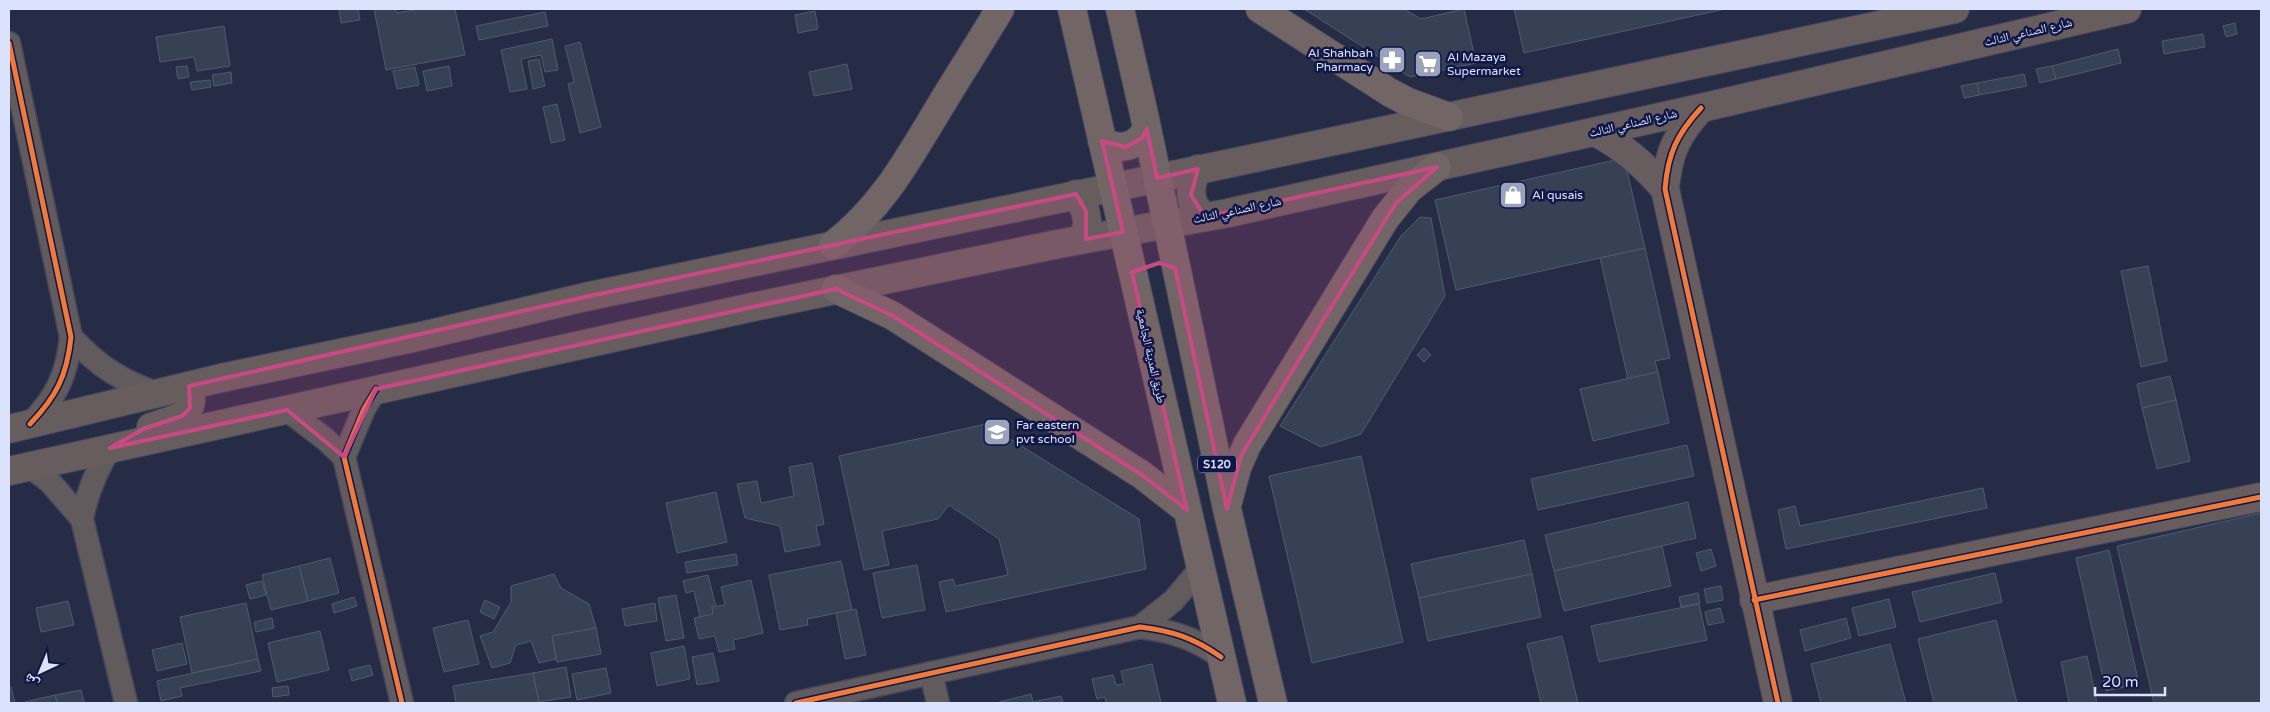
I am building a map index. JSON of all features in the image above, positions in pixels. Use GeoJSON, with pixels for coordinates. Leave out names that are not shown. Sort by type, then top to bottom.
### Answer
{"type":"FeatureCollection","features":[{"type":"Feature","properties":{"kind":"main road"},"geometry":{"type":"LineString","coordinates":[[832,245],[862,222],[886,192],[921,140],[1000,9]]}},
{"type":"Feature","properties":{"kind":"main road","name":"طريق المدينة الجامعية"},"geometry":{"type":"LineString","coordinates":[[1072,9],[1232,703]]}},
{"type":"Feature","properties":{"kind":"main road","name":"S120"},"geometry":{"type":"LineString","coordinates":[[1120,9],[1227,509],[1273,703]]}},
{"type":"Feature","properties":{"kind":"main road"},"geometry":{"type":"LineString","coordinates":[[1260,9],[1389,92],[1408,102],[1449,116]]}},
{"type":"Feature","properties":{"kind":"main road"},"geometry":{"type":"LineString","coordinates":[[19,427],[189,386],[417,337],[586,297],[1198,170],[1912,13],[1955,9]]}},
{"type":"Feature","properties":{"kind":"main road","name":"شارع الصناعي الثالث"},"geometry":{"type":"LineString","coordinates":[[19,469],[836,289],[1084,239],[1205,217],[1437,167],[2127,9]]}},
{"type":"Feature","properties":{"kind":"main road"},"geometry":{"type":"LineString","coordinates":[[1701,108],[1685,125],[1674,145],[1667,168],[1665,189],[1778,703]]}},
{"type":"Feature","properties":{"kind":"main road"},"geometry":{"type":"LineString","coordinates":[[1102,141],[1117,147],[1126,147],[1142,138],[1147,130]]}},
{"type":"Feature","properties":{"kind":"main road"},"geometry":{"type":"LineString","coordinates":[[1595,132],[1616,142],[1634,156],[1665,189]]}},
{"type":"Feature","properties":{"kind":"main road"},"geometry":{"type":"LineString","coordinates":[[1227,509],[1241,456],[1336,298],[1396,203],[1409,189],[1437,167]]}},
{"type":"Feature","properties":{"kind":"main road"},"geometry":{"type":"LineString","coordinates":[[1198,170],[1191,186],[1191,195],[1198,212],[1205,217]]}},
{"type":"Feature","properties":{"kind":"main road"},"geometry":{"type":"LineString","coordinates":[[1076,194],[1086,211],[1087,230],[1084,239]]}},
{"type":"Feature","properties":{"kind":"main road"},"geometry":{"type":"LineString","coordinates":[[1132,272],[1150,263],[1167,264],[1175,268]]}},
{"type":"Feature","properties":{"kind":"main road"},"geometry":{"type":"LineString","coordinates":[[836,289],[893,316],[1142,475],[1187,510]]}},
{"type":"Feature","properties":{"kind":"main road"},"geometry":{"type":"LineString","coordinates":[[110,448],[124,438],[143,429],[182,416],[190,408],[192,397],[189,386]]}},
{"type":"Feature","properties":{"kind":"main road"},"geometry":{"type":"LineString","coordinates":[[1754,600],[2261,497]]}},
{"type":"Feature","properties":{"kind":"street"},"geometry":{"type":"LineString","coordinates":[[9,43],[71,338],[68,362],[60,385],[47,406],[19,427]]}},
{"type":"Feature","properties":{"kind":"street"},"geometry":{"type":"LineString","coordinates":[[71,338],[89,357],[110,373],[133,385],[158,394]]}},
{"type":"Feature","properties":{"kind":"street"},"geometry":{"type":"LineString","coordinates":[[344,457],[364,409],[376,389]]}},
{"type":"Feature","properties":{"kind":"street"},"geometry":{"type":"LineString","coordinates":[[286,410],[325,439],[344,457],[402,703]]}},
{"type":"Feature","properties":{"kind":"street"},"geometry":{"type":"LineString","coordinates":[[110,448],[95,473],[82,519],[126,703]]}},
{"type":"Feature","properties":{"kind":"street"},"geometry":{"type":"LineString","coordinates":[[19,469],[50,482],[82,519]]}},
{"type":"Feature","properties":{"kind":"street"},"geometry":{"type":"LineString","coordinates":[[796,703],[1140,626],[1173,601],[1200,569]]}},
{"type":"Feature","properties":{"kind":"street"},"geometry":{"type":"LineString","coordinates":[[1140,626],[1183,635],[1221,657]]}},
{"type":"Feature","properties":{"kind":"street"},"geometry":{"type":"LineString","coordinates":[[931,673],[938,703]]}},
{"type":"Feature","properties":{"kind":"highlighted area"},"geometry":{"type":"Polygon","coordinates":[[[1147,129],[1157,178],[1198,169],[1191,195],[1205,217],[1437,167],[1396,203],[1322,322],[1241,456],[1227,509],[1175,268],[1159,263],[1132,272],[1187,510],[1142,475],[893,316],[836,289],[376,389],[344,457],[287,410],[110,448],[143,429],[182,416],[190,408],[189,386],[585,297],[1076,194],[1086,211],[1086,239],[1123,232],[1102,141],[1126,147],[1142,138],[1147,129]]]}},
{"type":"Feature","properties":{"kind":"building"},"geometry":{"type":"Polygon","coordinates":[[[339,9],[358,9],[360,20],[341,23],[339,9]]]}},
{"type":"Feature","properties":{"kind":"building"},"geometry":{"type":"Polygon","coordinates":[[[374,9],[396,9],[396,13],[420,9],[455,9],[465,55],[386,70],[374,9]]]}},
{"type":"Feature","properties":{"kind":"building"},"geometry":{"type":"Polygon","coordinates":[[[1304,9],[1404,9],[1421,19],[1464,9],[1476,63],[1410,77],[1304,9]]]}},
{"type":"Feature","properties":{"kind":"building"},"geometry":{"type":"Polygon","coordinates":[[[1514,9],[1725,9],[1524,53],[1514,9]]]}},
{"type":"Feature","properties":{"kind":"building"},"geometry":{"type":"Polygon","coordinates":[[[815,11],[818,29],[798,33],[795,15],[815,11]]]}},
{"type":"Feature","properties":{"kind":"building"},"geometry":{"type":"Polygon","coordinates":[[[545,12],[548,26],[479,40],[476,26],[545,12]]]}},
{"type":"Feature","properties":{"kind":"building"},"geometry":{"type":"Polygon","coordinates":[[[2235,23],[2237,34],[2226,37],[2223,26],[2235,23]]]}},
{"type":"Feature","properties":{"kind":"building"},"geometry":{"type":"Polygon","coordinates":[[[224,26],[230,66],[197,71],[194,57],[160,62],[156,37],[224,26]]]}},
{"type":"Feature","properties":{"kind":"building"},"geometry":{"type":"Polygon","coordinates":[[[2203,34],[2205,47],[2164,54],[2162,41],[2203,34]]]}},
{"type":"Feature","properties":{"kind":"building"},"geometry":{"type":"Polygon","coordinates":[[[552,39],[558,70],[545,72],[541,55],[521,59],[527,89],[510,92],[501,50],[552,39]]]}},
{"type":"Feature","properties":{"kind":"building"},"geometry":{"type":"Polygon","coordinates":[[[580,42],[601,127],[580,133],[568,84],[574,82],[565,46],[580,42]]]}},
{"type":"Feature","properties":{"kind":"building"},"geometry":{"type":"Polygon","coordinates":[[[2118,49],[2121,63],[2056,79],[2052,66],[2118,49]]]}},
{"type":"Feature","properties":{"kind":"building"},"geometry":{"type":"Polygon","coordinates":[[[539,59],[545,86],[533,89],[528,61],[539,59]]]}},
{"type":"Feature","properties":{"kind":"building"},"geometry":{"type":"Polygon","coordinates":[[[847,64],[852,89],[814,96],[809,72],[847,64]]]}},
{"type":"Feature","properties":{"kind":"building"},"geometry":{"type":"Polygon","coordinates":[[[187,66],[189,77],[178,79],[176,67],[187,66]]]}},
{"type":"Feature","properties":{"kind":"building"},"geometry":{"type":"Polygon","coordinates":[[[449,66],[452,86],[427,91],[423,71],[449,66]]]}},
{"type":"Feature","properties":{"kind":"building"},"geometry":{"type":"Polygon","coordinates":[[[2052,66],[2056,79],[2040,83],[2036,69],[2052,66]]]}},
{"type":"Feature","properties":{"kind":"building"},"geometry":{"type":"Polygon","coordinates":[[[415,67],[419,85],[397,89],[393,71],[415,67]]]}},
{"type":"Feature","properties":{"kind":"building"},"geometry":{"type":"Polygon","coordinates":[[[231,72],[232,83],[214,86],[212,75],[231,72]]]}},
{"type":"Feature","properties":{"kind":"building"},"geometry":{"type":"Polygon","coordinates":[[[2024,74],[2027,86],[1979,95],[1977,83],[2024,74]]]}},
{"type":"Feature","properties":{"kind":"building"},"geometry":{"type":"Polygon","coordinates":[[[210,80],[211,87],[192,90],[190,82],[210,80]]]}},
{"type":"Feature","properties":{"kind":"building"},"geometry":{"type":"Polygon","coordinates":[[[1977,83],[1979,95],[1964,98],[1961,86],[1977,83]]]}},
{"type":"Feature","properties":{"kind":"building"},"geometry":{"type":"Polygon","coordinates":[[[557,104],[565,140],[551,143],[543,107],[557,104]]]}},
{"type":"Feature","properties":{"kind":"building"},"geometry":{"type":"Polygon","coordinates":[[[1624,158],[1645,248],[1456,290],[1435,200],[1624,158]]]}},
{"type":"Feature","properties":{"kind":"building"},"geometry":{"type":"Polygon","coordinates":[[[1420,217],[1431,218],[1445,296],[1361,434],[1321,447],[1280,426],[1401,236],[1420,217]]]}},
{"type":"Feature","properties":{"kind":"building"},"geometry":{"type":"Polygon","coordinates":[[[1645,248],[1670,358],[1655,361],[1658,372],[1628,379],[1600,258],[1645,248]]]}},
{"type":"Feature","properties":{"kind":"building"},"geometry":{"type":"Polygon","coordinates":[[[2148,266],[2167,361],[2141,367],[2121,271],[2148,266]]]}},
{"type":"Feature","properties":{"kind":"building"},"geometry":{"type":"Polygon","coordinates":[[[1424,348],[1431,355],[1424,362],[1417,355],[1424,348]]]}},
{"type":"Feature","properties":{"kind":"building"},"geometry":{"type":"Polygon","coordinates":[[[1658,372],[1669,423],[1593,441],[1580,389],[1658,372]]]}},
{"type":"Feature","properties":{"kind":"building"},"geometry":{"type":"Polygon","coordinates":[[[2170,376],[2176,400],[2142,408],[2137,384],[2170,376]]]}},
{"type":"Feature","properties":{"kind":"building"},"geometry":{"type":"Polygon","coordinates":[[[2176,400],[2190,461],[2157,469],[2142,408],[2176,400]]]}},
{"type":"Feature","properties":{"kind":"building"},"geometry":{"type":"Polygon","coordinates":[[[986,424],[1139,519],[1146,569],[946,612],[939,582],[953,579],[955,586],[1008,575],[999,539],[949,505],[938,519],[882,531],[889,565],[864,570],[839,456],[986,424]]]}},
{"type":"Feature","properties":{"kind":"building"},"geometry":{"type":"Polygon","coordinates":[[[1687,445],[1694,476],[1538,510],[1531,479],[1687,445]]]}},
{"type":"Feature","properties":{"kind":"building"},"geometry":{"type":"Polygon","coordinates":[[[1361,456],[1403,642],[1312,663],[1269,476],[1361,456]]]}},
{"type":"Feature","properties":{"kind":"building"},"geometry":{"type":"Polygon","coordinates":[[[812,463],[824,524],[816,526],[820,545],[785,552],[780,526],[745,518],[737,484],[757,481],[761,503],[794,496],[789,467],[812,463]]]}},
{"type":"Feature","properties":{"kind":"building"},"geometry":{"type":"Polygon","coordinates":[[[1983,488],[1987,508],[1786,549],[1778,510],[1795,506],[1800,526],[1983,488]]]}},
{"type":"Feature","properties":{"kind":"building"},"geometry":{"type":"Polygon","coordinates":[[[716,492],[727,542],[677,553],[666,503],[716,492]]]}},
{"type":"Feature","properties":{"kind":"building"},"geometry":{"type":"Polygon","coordinates":[[[1688,502],[1696,538],[1554,571],[1545,535],[1688,502]]]}},
{"type":"Feature","properties":{"kind":"building"},"geometry":{"type":"Polygon","coordinates":[[[2261,513],[2261,703],[2154,703],[2117,546],[2261,513]]]}},
{"type":"Feature","properties":{"kind":"building"},"geometry":{"type":"Polygon","coordinates":[[[1524,540],[1532,574],[1419,598],[1411,564],[1524,540]]]}},
{"type":"Feature","properties":{"kind":"building"},"geometry":{"type":"Polygon","coordinates":[[[1662,546],[1671,586],[1564,611],[1554,571],[1662,546]]]}},
{"type":"Feature","properties":{"kind":"building"},"geometry":{"type":"Polygon","coordinates":[[[1711,549],[1716,566],[1701,571],[1696,553],[1711,549]]]}},
{"type":"Feature","properties":{"kind":"building"},"geometry":{"type":"Polygon","coordinates":[[[2109,550],[2139,684],[2106,691],[2076,558],[2109,550]]]}},
{"type":"Feature","properties":{"kind":"building"},"geometry":{"type":"Polygon","coordinates":[[[736,554],[738,565],[687,573],[685,562],[736,554]]]}},
{"type":"Feature","properties":{"kind":"building"},"geometry":{"type":"Polygon","coordinates":[[[330,558],[339,593],[308,601],[299,566],[330,558]]]}},
{"type":"Feature","properties":{"kind":"building"},"geometry":{"type":"Polygon","coordinates":[[[841,561],[852,610],[807,619],[808,625],[780,630],[769,575],[841,561]]]}},
{"type":"Feature","properties":{"kind":"building"},"geometry":{"type":"Polygon","coordinates":[[[917,565],[925,610],[882,618],[873,573],[917,565]]]}},
{"type":"Feature","properties":{"kind":"building"},"geometry":{"type":"Polygon","coordinates":[[[299,566],[308,601],[271,610],[262,575],[299,566]]]}},
{"type":"Feature","properties":{"kind":"building"},"geometry":{"type":"Polygon","coordinates":[[[1995,573],[2002,602],[1920,622],[1912,592],[1995,573]]]}},
{"type":"Feature","properties":{"kind":"building"},"geometry":{"type":"Polygon","coordinates":[[[554,574],[561,588],[589,604],[596,628],[552,636],[556,659],[539,663],[531,641],[516,645],[510,663],[492,668],[480,636],[493,632],[511,602],[511,586],[554,574]]]}},
{"type":"Feature","properties":{"kind":"building"},"geometry":{"type":"Polygon","coordinates":[[[1532,574],[1541,617],[1428,641],[1419,598],[1532,574]]]}},
{"type":"Feature","properties":{"kind":"building"},"geometry":{"type":"Polygon","coordinates":[[[708,575],[716,607],[712,607],[713,614],[700,617],[694,591],[686,593],[683,581],[708,575]]]}},
{"type":"Feature","properties":{"kind":"building"},"geometry":{"type":"Polygon","coordinates":[[[751,580],[763,633],[733,640],[735,649],[719,652],[715,636],[699,639],[694,618],[713,614],[712,607],[725,605],[721,587],[751,580]]]}},
{"type":"Feature","properties":{"kind":"building"},"geometry":{"type":"Polygon","coordinates":[[[262,581],[266,595],[250,599],[246,585],[262,581]]]}},
{"type":"Feature","properties":{"kind":"building"},"geometry":{"type":"Polygon","coordinates":[[[1721,586],[1723,600],[1707,603],[1704,589],[1721,586]]]}},
{"type":"Feature","properties":{"kind":"building"},"geometry":{"type":"Polygon","coordinates":[[[1698,593],[1700,603],[1681,607],[1679,597],[1698,593]]]}},
{"type":"Feature","properties":{"kind":"building"},"geometry":{"type":"Polygon","coordinates":[[[676,595],[684,638],[666,641],[658,598],[676,595]]]}},
{"type":"Feature","properties":{"kind":"building"},"geometry":{"type":"Polygon","coordinates":[[[354,597],[357,606],[334,613],[332,604],[354,597]]]}},
{"type":"Feature","properties":{"kind":"building"},"geometry":{"type":"Polygon","coordinates":[[[1889,599],[1896,627],[1859,636],[1852,608],[1889,599]]]}},
{"type":"Feature","properties":{"kind":"building"},"geometry":{"type":"Polygon","coordinates":[[[485,600],[500,607],[494,619],[480,612],[485,600]]]}},
{"type":"Feature","properties":{"kind":"building"},"geometry":{"type":"Polygon","coordinates":[[[68,601],[74,625],[41,632],[36,608],[68,601]]]}},
{"type":"Feature","properties":{"kind":"building"},"geometry":{"type":"Polygon","coordinates":[[[246,603],[258,659],[192,673],[180,617],[246,603]]]}},
{"type":"Feature","properties":{"kind":"building"},"geometry":{"type":"Polygon","coordinates":[[[655,603],[657,621],[625,626],[622,609],[655,603]]]}},
{"type":"Feature","properties":{"kind":"building"},"geometry":{"type":"Polygon","coordinates":[[[1699,604],[1707,640],[1599,662],[1591,626],[1699,604]]]}},
{"type":"Feature","properties":{"kind":"building"},"geometry":{"type":"Polygon","coordinates":[[[1720,608],[1724,622],[1708,625],[1705,612],[1720,608]]]}},
{"type":"Feature","properties":{"kind":"building"},"geometry":{"type":"Polygon","coordinates":[[[856,609],[866,655],[845,659],[836,613],[856,609]]]}},
{"type":"Feature","properties":{"kind":"building"},"geometry":{"type":"Polygon","coordinates":[[[272,618],[274,628],[256,632],[254,622],[272,618]]]}},
{"type":"Feature","properties":{"kind":"building"},"geometry":{"type":"Polygon","coordinates":[[[1846,618],[1851,638],[1805,651],[1800,630],[1846,618]]]}},
{"type":"Feature","properties":{"kind":"building"},"geometry":{"type":"Polygon","coordinates":[[[468,620],[479,664],[444,672],[433,628],[468,620]]]}},
{"type":"Feature","properties":{"kind":"building"},"geometry":{"type":"Polygon","coordinates":[[[1996,620],[2017,703],[1934,703],[1918,639],[1996,620]]]}},
{"type":"Feature","properties":{"kind":"building"},"geometry":{"type":"Polygon","coordinates":[[[596,628],[601,654],[557,662],[552,636],[596,628]]]}},
{"type":"Feature","properties":{"kind":"building"},"geometry":{"type":"Polygon","coordinates":[[[320,631],[329,670],[277,682],[268,643],[320,631]]]}},
{"type":"Feature","properties":{"kind":"building"},"geometry":{"type":"Polygon","coordinates":[[[1562,636],[1578,703],[1541,703],[1527,644],[1562,636]]]}},
{"type":"Feature","properties":{"kind":"building"},"geometry":{"type":"Polygon","coordinates":[[[182,643],[187,664],[157,671],[152,650],[182,643]]]}},
{"type":"Feature","properties":{"kind":"building"},"geometry":{"type":"Polygon","coordinates":[[[1890,644],[1906,703],[1821,703],[1811,664],[1890,644]]]}},
{"type":"Feature","properties":{"kind":"building"},"geometry":{"type":"Polygon","coordinates":[[[684,646],[690,679],[657,686],[651,653],[684,646]]]}},
{"type":"Feature","properties":{"kind":"building"},"geometry":{"type":"Polygon","coordinates":[[[713,653],[719,681],[697,685],[692,657],[713,653]]]}},
{"type":"Feature","properties":{"kind":"building"},"geometry":{"type":"Polygon","coordinates":[[[2087,656],[2097,703],[2069,703],[2061,662],[2087,656]]]}},
{"type":"Feature","properties":{"kind":"building"},"geometry":{"type":"Polygon","coordinates":[[[258,659],[261,671],[180,688],[182,696],[161,701],[157,681],[258,659]]]}},
{"type":"Feature","properties":{"kind":"building"},"geometry":{"type":"Polygon","coordinates":[[[1152,664],[1161,703],[1106,703],[1105,697],[1097,699],[1092,679],[1113,675],[1116,685],[1124,684],[1121,671],[1152,664]]]}},
{"type":"Feature","properties":{"kind":"building"},"geometry":{"type":"Polygon","coordinates":[[[370,665],[373,675],[352,681],[349,670],[370,665]]]}},
{"type":"Feature","properties":{"kind":"building"},"geometry":{"type":"Polygon","coordinates":[[[566,667],[571,697],[538,702],[533,673],[566,667]]]}},
{"type":"Feature","properties":{"kind":"building"},"geometry":{"type":"Polygon","coordinates":[[[606,668],[611,693],[577,700],[572,674],[606,668]]]}},
{"type":"Feature","properties":{"kind":"building"},"geometry":{"type":"Polygon","coordinates":[[[533,673],[539,703],[456,703],[453,686],[533,673]]]}},
{"type":"Feature","properties":{"kind":"building"},"geometry":{"type":"Polygon","coordinates":[[[288,686],[289,695],[273,697],[272,688],[288,686]]]}},
{"type":"Feature","properties":{"kind":"building"},"geometry":{"type":"Polygon","coordinates":[[[11,687],[15,703],[9,703],[9,688],[11,687]]]}},
{"type":"Feature","properties":{"kind":"building"},"geometry":{"type":"Polygon","coordinates":[[[81,690],[84,703],[57,703],[55,695],[81,690]]]}},
{"type":"Feature","properties":{"kind":"building"},"geometry":{"type":"Polygon","coordinates":[[[1031,694],[1033,702],[1061,696],[1063,703],[999,703],[999,702],[1031,694]]]}},
{"type":"Feature","properties":{"kind":"building"},"geometry":{"type":"Polygon","coordinates":[[[55,695],[57,703],[25,703],[25,702],[55,695]]]}},
{"type":"Feature","properties":{"kind":"cycle path"},"geometry":{"type":"LineString","coordinates":[[9,43],[71,337],[67,363],[59,385],[47,404],[30,424]]}},
{"type":"Feature","properties":{"kind":"cycle path"},"geometry":{"type":"LineString","coordinates":[[1701,108],[1675,145],[1671,154],[1665,189],[1778,703]]}},
{"type":"Feature","properties":{"kind":"cycle path"},"geometry":{"type":"LineString","coordinates":[[376,389],[364,409],[344,457],[402,703]]}},
{"type":"Feature","properties":{"kind":"cycle path"},"geometry":{"type":"LineString","coordinates":[[1754,600],[2261,497]]}},
{"type":"Feature","properties":{"kind":"cycle path"},"geometry":{"type":"LineString","coordinates":[[796,703],[1140,627],[1183,636],[1221,657]]}},
{"type":"Feature","properties":{"kind":"place","name":"Al Shahbah Pharmacy"},"geometry":{"type":"Point","coordinates":[1392,60]}},
{"type":"Feature","properties":{"kind":"place","name":"Al Mazaya Supermarket"},"geometry":{"type":"Point","coordinates":[1428,64]}},
{"type":"Feature","properties":{"kind":"place","name":"Al qusais"},"geometry":{"type":"Point","coordinates":[1513,195]}},
{"type":"Feature","properties":{"kind":"place","name":"Far eastern pvt school"},"geometry":{"type":"Point","coordinates":[997,432]}}]}
